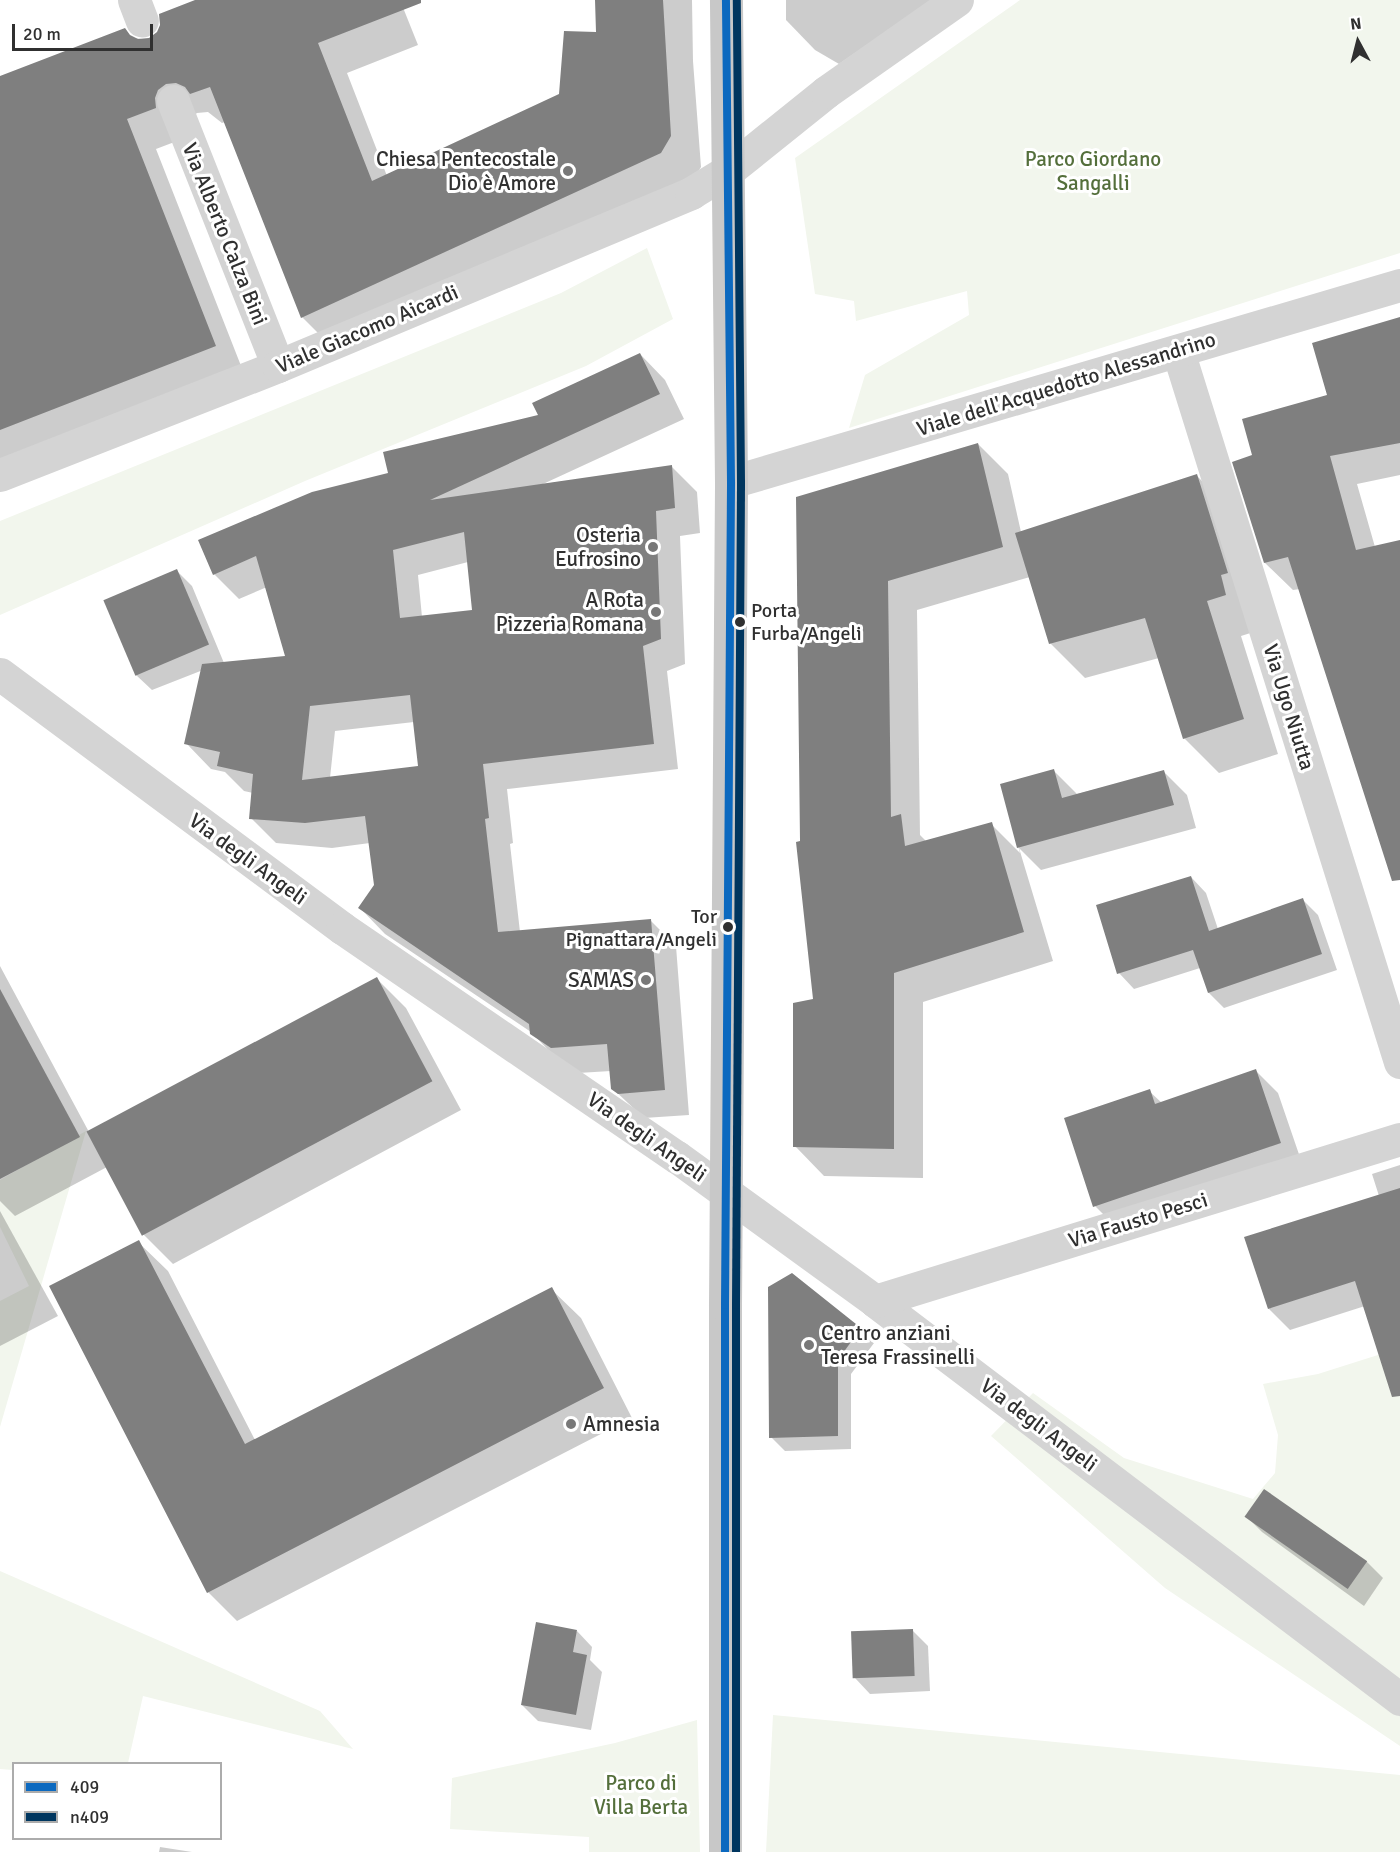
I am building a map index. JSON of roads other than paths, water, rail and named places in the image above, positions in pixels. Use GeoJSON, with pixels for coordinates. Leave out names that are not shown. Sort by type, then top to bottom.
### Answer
{"type":"FeatureCollection","features":[{"type":"Feature","properties":{"kind":"main road"},"geometry":{"type":"LineString","coordinates":[[725,1852],[726,1192],[731,482],[726,0]]}},
{"type":"Feature","properties":{"kind":"street"},"geometry":{"type":"LineString","coordinates":[[729,170],[826,92],[957,0]]}},
{"type":"Feature","properties":{"kind":"street","name":"Via Alberto Calza Bini"},"geometry":{"type":"LineString","coordinates":[[173,101],[278,366]]}},
{"type":"Feature","properties":{"kind":"street","name":"Viale Giacomo Aicardi"},"geometry":{"type":"LineString","coordinates":[[0,475],[278,366],[660,207],[729,170]]}},
{"type":"Feature","properties":{"kind":"street","name":"Viale dell'Acquedotto Alessandrino"},"geometry":{"type":"LineString","coordinates":[[731,482],[1400,285]]}},
{"type":"Feature","properties":{"kind":"street","name":"Via Ugo Niutta"},"geometry":{"type":"LineString","coordinates":[[1178,351],[1400,1062]]}},
{"type":"Feature","properties":{"kind":"street","name":"Via degli Angeli"},"geometry":{"type":"LineString","coordinates":[[0,674],[342,928],[726,1192],[875,1301],[1400,1699]]}},
{"type":"Feature","properties":{"kind":"street","name":"Via Fausto Pesci"},"geometry":{"type":"LineString","coordinates":[[875,1301],[1400,1139]]}},
{"type":"Feature","properties":{"kind":"place","name":"Chiesa Pentecostale Dio è Amore"},"geometry":{"type":"Point","coordinates":[568,171]}},
{"type":"Feature","properties":{"kind":"place","name":"Osteria Eufrosino"},"geometry":{"type":"Point","coordinates":[653,547]}},
{"type":"Feature","properties":{"kind":"place","name":"A Rota Pizzeria Romana"},"geometry":{"type":"Point","coordinates":[656,612]}},
{"type":"Feature","properties":{"kind":"place","name":"Porta Furba/Angeli"},"geometry":{"type":"Point","coordinates":[740,622]}},
{"type":"Feature","properties":{"kind":"place","name":"Tor Pignattara/Angeli"},"geometry":{"type":"Point","coordinates":[728,927]}},
{"type":"Feature","properties":{"kind":"place","name":"SAMAS"},"geometry":{"type":"Point","coordinates":[646,980]}},
{"type":"Feature","properties":{"kind":"place","name":"Centro anziani Teresa Frassinelli"},"geometry":{"type":"Point","coordinates":[809,1345]}},
{"type":"Feature","properties":{"kind":"place","name":"Amnesia"},"geometry":{"type":"Point","coordinates":[571,1424]}},
{"type":"Feature","properties":{"kind":"park label","name":"Parco Giordano Sangalli"},"geometry":{"type":"Point","coordinates":[1093,171]}},
{"type":"Feature","properties":{"kind":"park label","name":"Parco di Villa Berta"},"geometry":{"type":"Point","coordinates":[641,1795]}}]}
